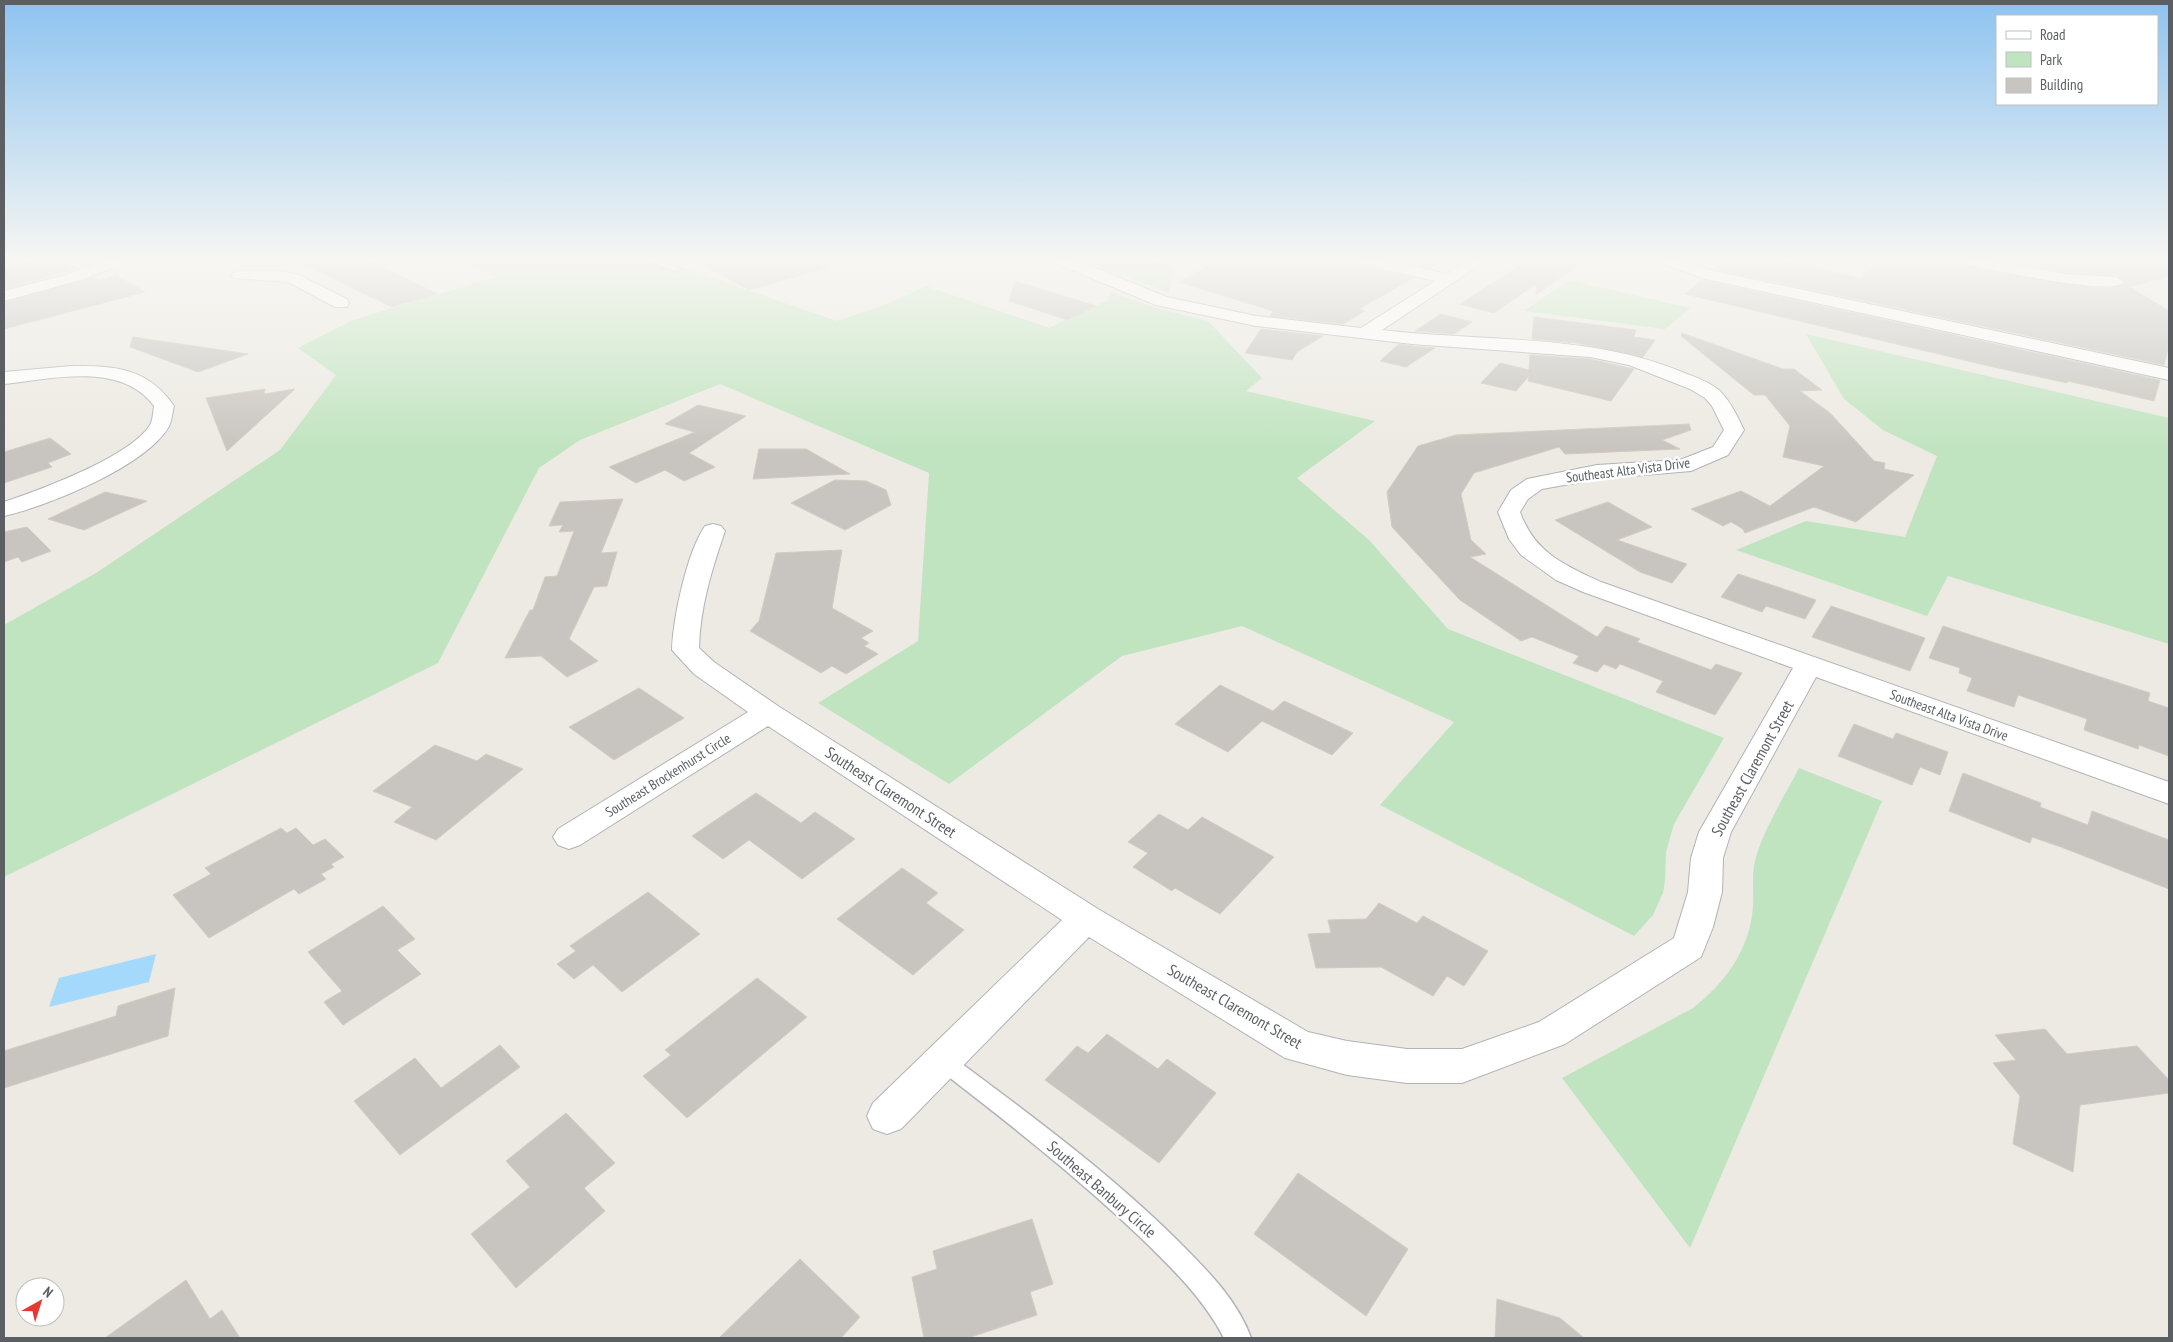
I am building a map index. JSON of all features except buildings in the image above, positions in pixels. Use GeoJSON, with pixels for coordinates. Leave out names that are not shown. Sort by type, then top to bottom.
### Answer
{"type":"FeatureCollection","features":[{"type":"Feature","properties":{"kind":"street","name":"Southeast Alta Vista Drive"},"geometry":{"type":"LineString","coordinates":[[1270,323],[1364,334],[1590,352],[1653,366],[1697,385],[1712,394],[1721,404],[1734,430],[1721,451],[1683,466],[1597,472],[1535,484],[1519,495],[1509,512],[1512,524],[1523,545],[1541,561],[1561,573],[1592,587],[2169,793]]}},
{"type":"Feature","properties":{"kind":"street"},"geometry":{"type":"LineString","coordinates":[[1364,334],[1381,323]]}},
{"type":"Feature","properties":{"kind":"street"},"geometry":{"type":"LineString","coordinates":[[1931,323],[2169,374]]}},
{"type":"Feature","properties":{"kind":"street"},"geometry":{"type":"LineString","coordinates":[[4,378],[50,372],[108,374],[136,380],[154,391],[164,406],[159,427],[130,453],[86,476],[33,500],[4,509]]}},
{"type":"Feature","properties":{"kind":"street","name":"Southeast Claremont Street"},"geometry":{"type":"LineString","coordinates":[[713,532],[693,592],[685,633],[685,650],[704,668],[768,712],[1086,918],[1299,1046],[1347,1058],[1408,1066],[1462,1066],[1552,1033],[1688,947],[1706,892],[1707,858],[1715,832],[1809,665]]}},
{"type":"Feature","properties":{"kind":"street","name":"Southeast Brockenhurst Circle"},"geometry":{"type":"LineString","coordinates":[[569,836],[768,712]]}},
{"type":"Feature","properties":{"kind":"street"},"geometry":{"type":"LineString","coordinates":[[887,1116],[1086,918]]}},
{"type":"Feature","properties":{"kind":"lane","name":"Southeast Banbury Circle"},"geometry":{"type":"LineString","coordinates":[[943,1061],[1114,1195],[1183,1262],[1218,1301],[1238,1338]]}},
{"type":"Feature","properties":{"kind":"green space"},"geometry":{"type":"Polygon","coordinates":[[[348,323],[1033,323],[1049,328],[1060,323],[1210,323],[1262,378],[1246,391],[1375,421],[1297,478],[1369,540],[1448,629],[1724,738],[1674,824],[1666,852],[1663,893],[1653,915],[1634,936],[1380,805],[1454,722],[1242,626],[1122,656],[949,784],[818,703],[918,641],[929,473],[720,384],[580,440],[539,468],[438,663],[4,877],[4,625],[96,573],[280,450],[336,375],[298,348],[348,323]]]}},
{"type":"Feature","properties":{"kind":"green space"},"geometry":{"type":"Polygon","coordinates":[[[1615,323],[1673,323],[1665,329],[1615,323]]]}},
{"type":"Feature","properties":{"kind":"green space"},"geometry":{"type":"Polygon","coordinates":[[[1806,334],[2169,418],[2169,644],[1948,576],[1927,616],[1736,550],[1806,521],[1905,537],[1937,456],[1883,430],[1844,399],[1806,334]]]}},
{"type":"Feature","properties":{"kind":"green space"},"geometry":{"type":"Polygon","coordinates":[[[1799,768],[1882,801],[1690,1248],[1562,1078],[1693,1008],[1726,976],[1741,950],[1751,922],[1756,857],[1770,823],[1799,768]]]}},
{"type":"Feature","properties":{"kind":"water"},"geometry":{"type":"Polygon","coordinates":[[[156,954],[149,982],[49,1007],[59,978],[156,954]]]}}]}
